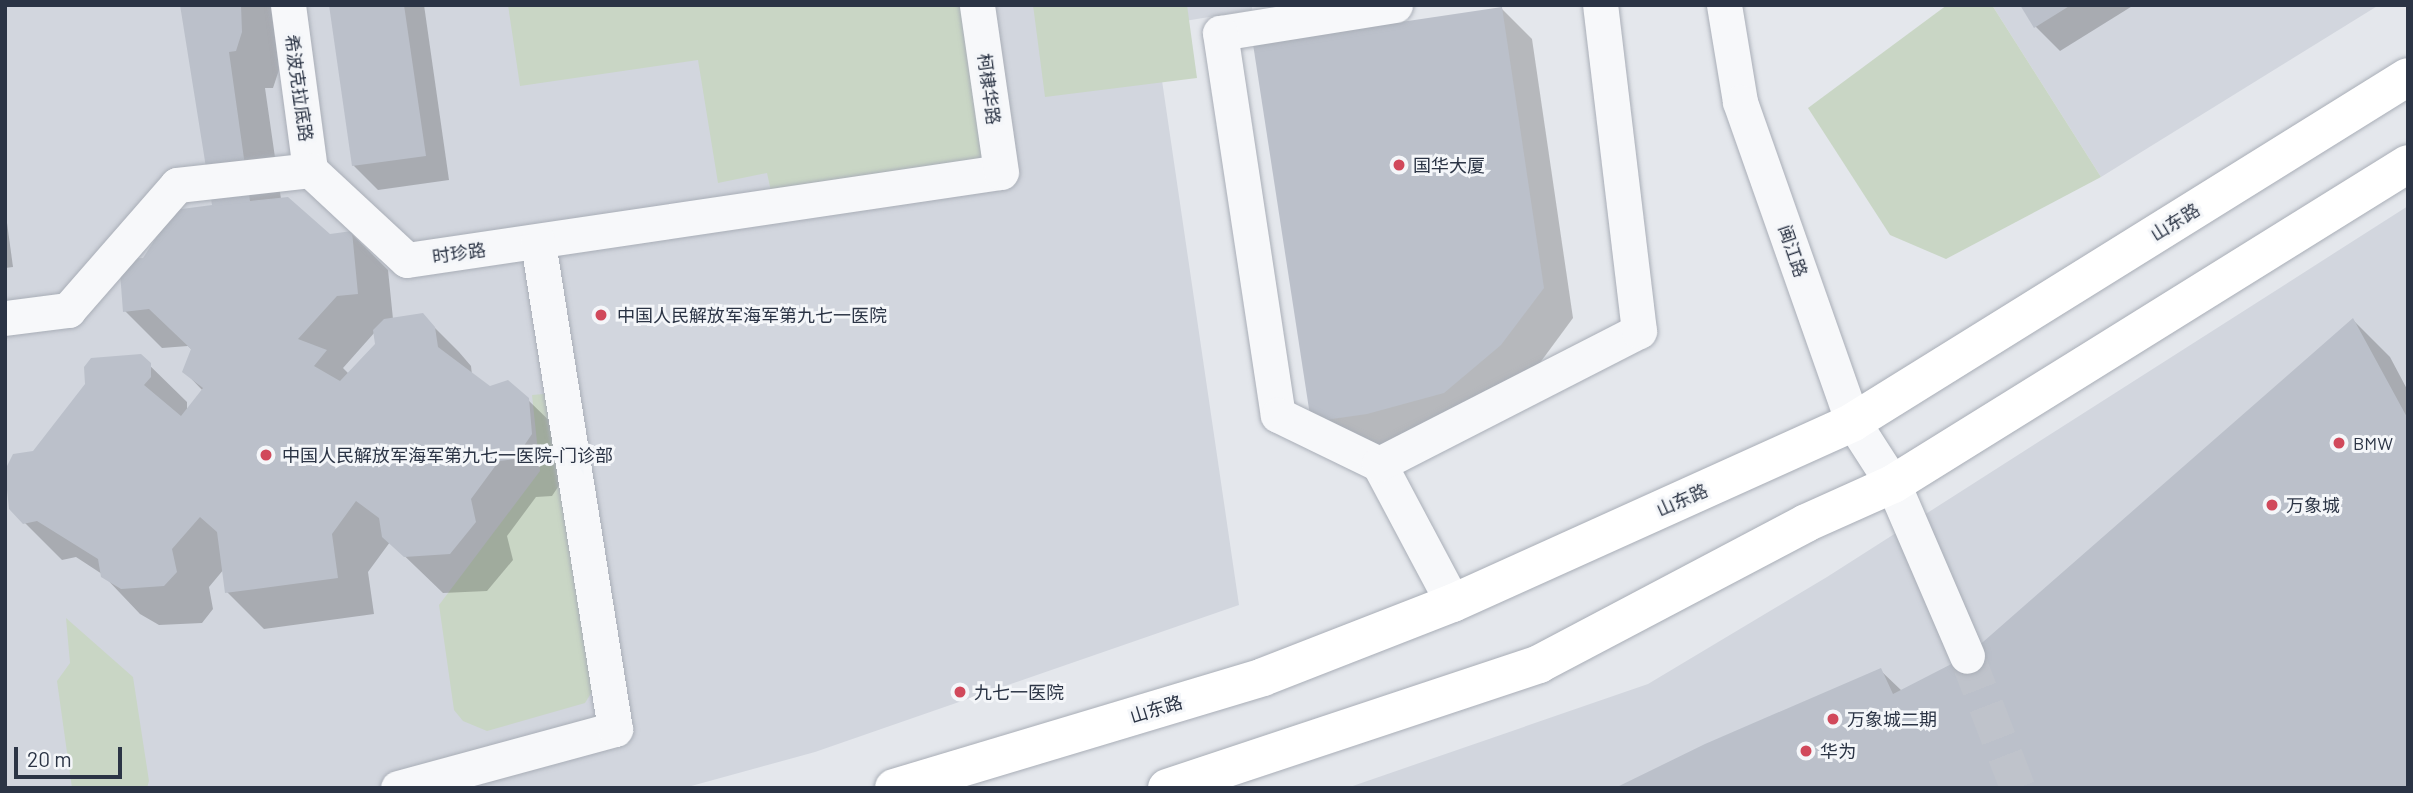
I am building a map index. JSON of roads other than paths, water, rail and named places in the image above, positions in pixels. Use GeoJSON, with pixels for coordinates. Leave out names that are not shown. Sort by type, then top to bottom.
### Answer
{"type":"FeatureCollection","features":[{"type":"Feature","properties":{"kind":"main road","name":"山东路"},"geometry":{"type":"LineString","coordinates":[[894,788],[1264,677],[1453,603],[1853,422],[2408,77]]}},
{"type":"Feature","properties":{"kind":"main road"},"geometry":{"type":"LineString","coordinates":[[1167,788],[1224,779],[1539,664],[1806,523],[1893,484],[2408,164]]}},
{"type":"Feature","properties":{"kind":"street","name":"希波克拉底路"},"geometry":{"type":"LineString","coordinates":[[288,5],[310,170]]}},
{"type":"Feature","properties":{"kind":"street","name":"柯棣华路"},"geometry":{"type":"LineString","coordinates":[[977,5],[1001,172]]}},
{"type":"Feature","properties":{"kind":"street"},"geometry":{"type":"LineString","coordinates":[[1395,5],[1220,33],[1278,415],[1379,464],[1453,603]]}},
{"type":"Feature","properties":{"kind":"street"},"geometry":{"type":"LineString","coordinates":[[1379,464],[1639,331],[1600,5]]}},
{"type":"Feature","properties":{"kind":"street","name":"闽江路"},"geometry":{"type":"LineString","coordinates":[[1724,5],[1740,102],[1853,422],[1893,484],[1967,656]]}},
{"type":"Feature","properties":{"kind":"street","name":"时珍路"},"geometry":{"type":"LineString","coordinates":[[310,170],[407,260],[1001,172]]}},
{"type":"Feature","properties":{"kind":"street"},"geometry":{"type":"LineString","coordinates":[[5,318],[68,310],[177,185],[310,170]]}},
{"type":"Feature","properties":{"kind":"street"},"geometry":{"type":"LineString","coordinates":[[398,788],[615,729],[538,242]]}},
{"type":"Feature","properties":{"kind":"tunnel"},"geometry":{"type":"LineString","coordinates":[[1967,656],[2018,788]]}},
{"type":"Feature","properties":{"kind":"place","name":"国华大厦"},"geometry":{"type":"Point","coordinates":[1399,165]}},
{"type":"Feature","properties":{"kind":"place","name":"中国人民解放军海军第九七一医院"},"geometry":{"type":"Point","coordinates":[601,315]}},
{"type":"Feature","properties":{"kind":"place","name":"BMW"},"geometry":{"type":"Point","coordinates":[2339,443]}},
{"type":"Feature","properties":{"kind":"place","name":"中国人民解放军海军第九七一医院-门诊部"},"geometry":{"type":"Point","coordinates":[266,455]}},
{"type":"Feature","properties":{"kind":"place","name":"万象城"},"geometry":{"type":"Point","coordinates":[2272,505]}},
{"type":"Feature","properties":{"kind":"place","name":"九七一医院"},"geometry":{"type":"Point","coordinates":[960,692]}},
{"type":"Feature","properties":{"kind":"place","name":"万象城二期"},"geometry":{"type":"Point","coordinates":[1833,719]}},
{"type":"Feature","properties":{"kind":"place","name":"华为"},"geometry":{"type":"Point","coordinates":[1806,751]}}]}
